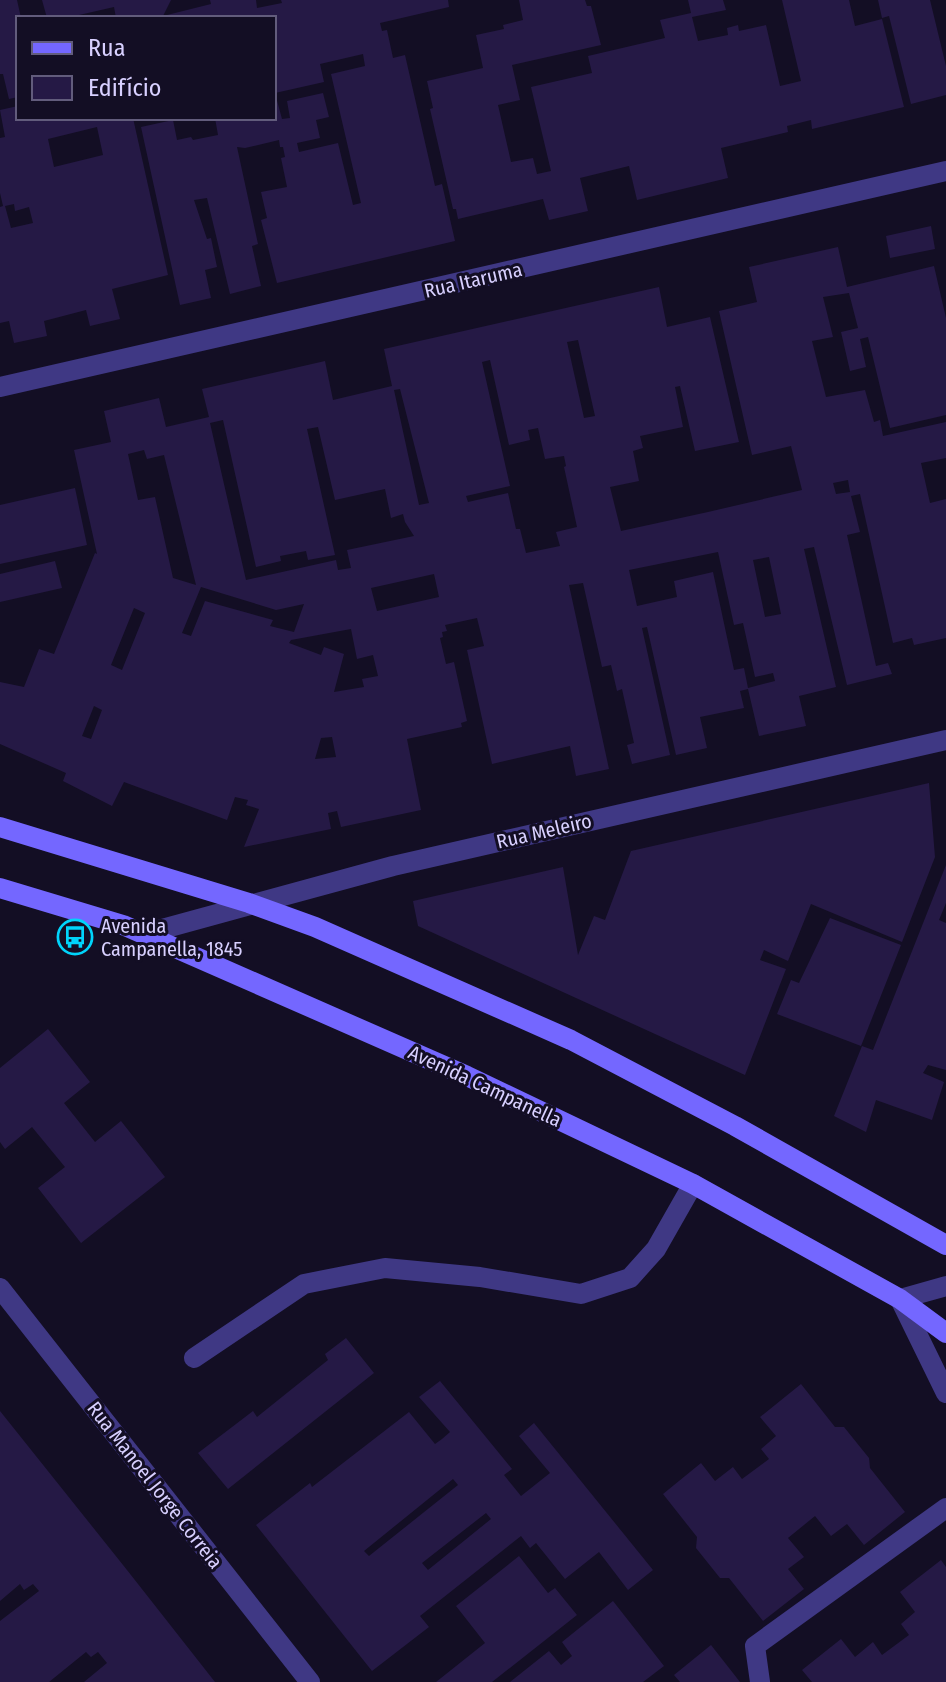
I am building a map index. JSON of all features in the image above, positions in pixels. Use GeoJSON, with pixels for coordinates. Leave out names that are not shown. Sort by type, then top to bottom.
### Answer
{"type":"FeatureCollection","features":[{"type":"Feature","properties":{"kind":"main road"},"geometry":{"type":"LineString","coordinates":[[0,827],[249,903],[315,927],[571,1040],[748,1133],[946,1245]]}},
{"type":"Feature","properties":{"kind":"main road","name":"Avenida Campanella"},"geometry":{"type":"LineString","coordinates":[[0,888],[144,934],[467,1076],[693,1184],[900,1299],[946,1333]]}},
{"type":"Feature","properties":{"kind":"street","name":"Rua Itaruma"},"geometry":{"type":"LineString","coordinates":[[0,387],[946,171]]}},
{"type":"Feature","properties":{"kind":"street","name":"Rua Meleiro"},"geometry":{"type":"LineString","coordinates":[[144,934],[409,862],[946,740]]}},
{"type":"Feature","properties":{"kind":"street"},"geometry":{"type":"LineString","coordinates":[[194,1358],[304,1284],[385,1268],[480,1277],[581,1294],[630,1278],[656,1249],[693,1184]]}},
{"type":"Feature","properties":{"kind":"street"},"geometry":{"type":"LineString","coordinates":[[946,1286],[900,1299],[946,1393]]}},
{"type":"Feature","properties":{"kind":"street","name":"Rua Manoel Jorge Correia"},"geometry":{"type":"LineString","coordinates":[[0,1288],[310,1682]]}},
{"type":"Feature","properties":{"kind":"street"},"geometry":{"type":"LineString","coordinates":[[760,1682],[755,1646],[946,1508]]}},
{"type":"Feature","properties":{"kind":"building"},"geometry":{"type":"Polygon","coordinates":[[[0,0],[17,0],[21,16],[16,16],[16,97],[9,99],[3,74],[0,74],[0,0]]]}},
{"type":"Feature","properties":{"kind":"building"},"geometry":{"type":"Polygon","coordinates":[[[42,0],[171,0],[163,16],[116,16],[114,7],[75,16],[46,16],[42,0]]]}},
{"type":"Feature","properties":{"kind":"building"},"geometry":{"type":"Polygon","coordinates":[[[210,0],[256,0],[257,8],[282,3],[281,0],[448,0],[449,7],[380,23],[382,31],[387,30],[393,58],[405,55],[435,186],[442,184],[455,241],[277,283],[261,220],[267,218],[261,192],[287,187],[281,158],[285,157],[283,147],[280,147],[279,140],[237,147],[258,244],[252,246],[261,286],[230,294],[207,198],[194,200],[207,239],[211,238],[217,267],[205,270],[211,298],[180,305],[141,127],[173,120],[177,140],[218,135],[215,120],[276,120],[276,97],[282,119],[290,118],[287,101],[323,93],[329,117],[316,120],[320,138],[297,143],[299,152],[338,143],[353,205],[361,203],[331,74],[365,66],[363,54],[320,64],[324,82],[276,93],[276,16],[163,16],[211,4],[210,0]]]}},
{"type":"Feature","properties":{"kind":"building"},"geometry":{"type":"Polygon","coordinates":[[[519,0],[585,0],[587,6],[591,6],[601,45],[512,65],[520,100],[498,105],[511,162],[533,158],[537,174],[551,171],[531,87],[592,73],[588,56],[665,38],[660,20],[691,13],[688,0],[723,0],[726,10],[692,17],[698,41],[728,35],[727,28],[738,25],[739,31],[766,25],[780,86],[801,81],[782,0],[849,0],[855,26],[882,19],[904,107],[812,129],[811,120],[787,126],[788,132],[721,148],[728,178],[637,200],[629,166],[580,178],[588,211],[549,220],[543,199],[458,219],[430,109],[433,108],[427,81],[483,68],[476,35],[504,29],[503,25],[523,20],[519,0]]]}},
{"type":"Feature","properties":{"kind":"building"},"geometry":{"type":"Polygon","coordinates":[[[878,0],[930,0],[946,66],[946,95],[911,104],[889,16],[882,18],[878,0]]]}},
{"type":"Feature","properties":{"kind":"building"},"geometry":{"type":"Polygon","coordinates":[[[16,106],[16,120],[133,120],[168,275],[112,289],[120,319],[90,326],[86,310],[44,321],[47,336],[14,343],[9,321],[0,323],[0,207],[3,206],[0,193],[0,138],[5,137],[0,110],[16,106]],[[97,127],[48,139],[54,167],[103,155],[97,127]],[[14,204],[5,206],[11,228],[33,223],[29,207],[15,211],[14,204]]]}},
{"type":"Feature","properties":{"kind":"building"},"geometry":{"type":"Polygon","coordinates":[[[931,226],[935,249],[890,258],[886,236],[931,226]]]}},
{"type":"Feature","properties":{"kind":"building"},"geometry":{"type":"Polygon","coordinates":[[[838,247],[847,287],[934,266],[946,318],[946,415],[890,428],[868,337],[860,339],[866,367],[850,371],[841,332],[858,328],[849,293],[823,297],[833,337],[812,341],[826,397],[865,390],[874,422],[880,420],[883,436],[946,422],[946,458],[921,463],[930,503],[946,499],[946,638],[914,645],[912,638],[893,643],[860,494],[851,496],[860,532],[847,535],[876,666],[888,663],[892,674],[847,685],[814,547],[804,549],[836,687],[799,696],[806,726],[759,736],[748,689],[740,691],[744,708],[700,717],[707,748],[676,755],[647,627],[642,628],[670,755],[632,764],[627,745],[634,743],[622,689],[617,691],[611,665],[602,667],[583,583],[569,585],[609,769],[576,776],[570,746],[492,764],[467,650],[484,646],[477,618],[445,625],[447,631],[442,632],[443,637],[440,638],[446,664],[454,662],[467,721],[461,723],[462,727],[407,739],[421,810],[341,827],[337,811],[328,813],[331,829],[244,847],[259,809],[246,805],[248,800],[235,797],[227,820],[124,782],[112,806],[63,781],[66,773],[0,744],[0,682],[24,687],[39,649],[54,654],[97,554],[74,450],[111,442],[104,411],[159,398],[166,427],[209,417],[202,389],[325,361],[333,400],[392,386],[384,349],[659,287],[667,327],[710,317],[739,442],[695,451],[680,386],[675,387],[683,427],[640,436],[643,448],[633,451],[639,481],[610,487],[621,531],[708,512],[802,490],[791,446],[752,455],[719,311],[757,302],[749,267],[838,247]],[[578,340],[567,342],[584,418],[595,416],[578,340]],[[490,360],[482,362],[510,486],[466,496],[468,502],[508,493],[516,529],[520,529],[526,553],[560,546],[556,532],[577,527],[564,456],[545,459],[538,428],[528,430],[530,440],[509,445],[490,360]],[[400,389],[394,390],[419,505],[429,503],[400,389]],[[223,420],[210,423],[246,580],[336,560],[338,570],[351,568],[347,550],[414,536],[403,514],[391,518],[385,489],[335,500],[318,427],[307,429],[335,555],[308,560],[306,551],[280,556],[281,561],[256,567],[223,420]],[[144,450],[128,454],[138,500],[155,497],[173,578],[196,585],[164,455],[147,459],[144,450]],[[848,480],[833,483],[836,494],[850,492],[848,480]],[[718,552],[629,570],[637,606],[677,597],[674,581],[713,572],[734,670],[744,668],[748,688],[775,681],[773,673],[755,677],[743,623],[734,625],[718,552]],[[769,557],[753,560],[765,617],[781,614],[769,557]],[[434,574],[371,588],[377,611],[439,597],[434,574]],[[201,587],[182,633],[191,636],[205,601],[273,620],[270,626],[294,632],[304,604],[276,610],[201,587]],[[134,608],[111,665],[122,670],[145,613],[134,608]],[[351,629],[291,640],[289,643],[321,655],[324,647],[344,654],[334,692],[364,687],[362,679],[378,676],[373,655],[357,659],[351,629]],[[94,706],[82,736],[91,739],[102,710],[94,706]],[[332,737],[321,738],[315,759],[336,757],[332,737]]]}},
{"type":"Feature","properties":{"kind":"building"},"geometry":{"type":"Polygon","coordinates":[[[75,488],[87,545],[0,564],[0,505],[75,488]]]}},
{"type":"Feature","properties":{"kind":"building"},"geometry":{"type":"Polygon","coordinates":[[[55,561],[62,588],[0,602],[0,574],[55,561]]]}},
{"type":"Feature","properties":{"kind":"building"},"geometry":{"type":"Polygon","coordinates":[[[929,783],[935,857],[902,942],[811,904],[788,961],[764,950],[760,960],[786,969],[745,1075],[418,926],[413,901],[563,867],[578,955],[594,916],[605,920],[631,851],[929,783]]]}},
{"type":"Feature","properties":{"kind":"building"},"geometry":{"type":"Polygon","coordinates":[[[946,865],[946,903],[939,920],[946,923],[946,1070],[928,1065],[923,1073],[944,1082],[932,1120],[876,1100],[866,1132],[834,1116],[862,1046],[873,1050],[946,865]]]}},
{"type":"Feature","properties":{"kind":"building"},"geometry":{"type":"Polygon","coordinates":[[[830,918],[901,945],[861,1046],[777,1014],[791,980],[799,983],[830,918]]]}},
{"type":"Feature","properties":{"kind":"building"},"geometry":{"type":"Polygon","coordinates":[[[48,1029],[90,1082],[64,1103],[95,1142],[121,1121],[165,1177],[81,1243],[38,1188],[65,1167],[32,1127],[5,1149],[0,1142],[0,1068],[48,1029]]]}},
{"type":"Feature","properties":{"kind":"building"},"geometry":{"type":"Polygon","coordinates":[[[346,1338],[374,1373],[228,1489],[198,1453],[253,1411],[257,1417],[328,1360],[325,1354],[346,1338]]]}},
{"type":"Feature","properties":{"kind":"building"},"geometry":{"type":"Polygon","coordinates":[[[440,1381],[512,1469],[504,1475],[521,1496],[550,1473],[519,1436],[534,1423],[653,1570],[628,1590],[599,1552],[565,1579],[536,1543],[530,1548],[521,1536],[420,1616],[429,1627],[372,1671],[256,1525],[310,1483],[312,1487],[409,1412],[435,1444],[442,1439],[450,1432],[419,1397],[440,1381]],[[453,1479],[364,1551],[369,1556],[458,1485],[453,1479]],[[486,1513],[422,1563],[428,1570],[491,1519],[486,1513]]]}},
{"type":"Feature","properties":{"kind":"building"},"geometry":{"type":"Polygon","coordinates":[[[801,1384],[835,1427],[844,1427],[869,1458],[870,1468],[905,1512],[864,1545],[847,1524],[831,1536],[815,1516],[788,1538],[804,1557],[788,1569],[804,1589],[763,1621],[729,1578],[720,1578],[696,1548],[697,1537],[663,1494],[701,1463],[715,1481],[733,1467],[742,1479],[769,1459],[761,1449],[776,1436],[760,1417],[801,1384]]]}},
{"type":"Feature","properties":{"kind":"building"},"geometry":{"type":"Polygon","coordinates":[[[0,1411],[215,1682],[84,1682],[107,1663],[98,1652],[91,1657],[86,1652],[49,1682],[0,1682],[0,1621],[39,1591],[33,1584],[24,1590],[20,1584],[0,1601],[0,1411]]]}},
{"type":"Feature","properties":{"kind":"building"},"geometry":{"type":"Polygon","coordinates":[[[519,1556],[548,1593],[555,1588],[577,1615],[492,1682],[436,1682],[485,1643],[456,1606],[519,1556]]]}},
{"type":"Feature","properties":{"kind":"building"},"geometry":{"type":"Polygon","coordinates":[[[941,1560],[946,1567],[946,1682],[812,1682],[802,1670],[841,1639],[855,1657],[873,1642],[882,1655],[909,1635],[901,1624],[915,1612],[900,1592],[941,1560]]]}},
{"type":"Feature","properties":{"kind":"building"},"geometry":{"type":"Polygon","coordinates":[[[613,1601],[664,1666],[643,1682],[510,1682],[549,1651],[561,1665],[572,1656],[562,1642],[613,1601]]]}},
{"type":"Feature","properties":{"kind":"building"},"geometry":{"type":"Polygon","coordinates":[[[711,1645],[740,1682],[680,1682],[674,1675],[711,1645]]]}},
{"type":"Feature","properties":{"kind":"place","name":"Avenida Campanella, 1845"},"geometry":{"type":"Point","coordinates":[75,937]}}]}
